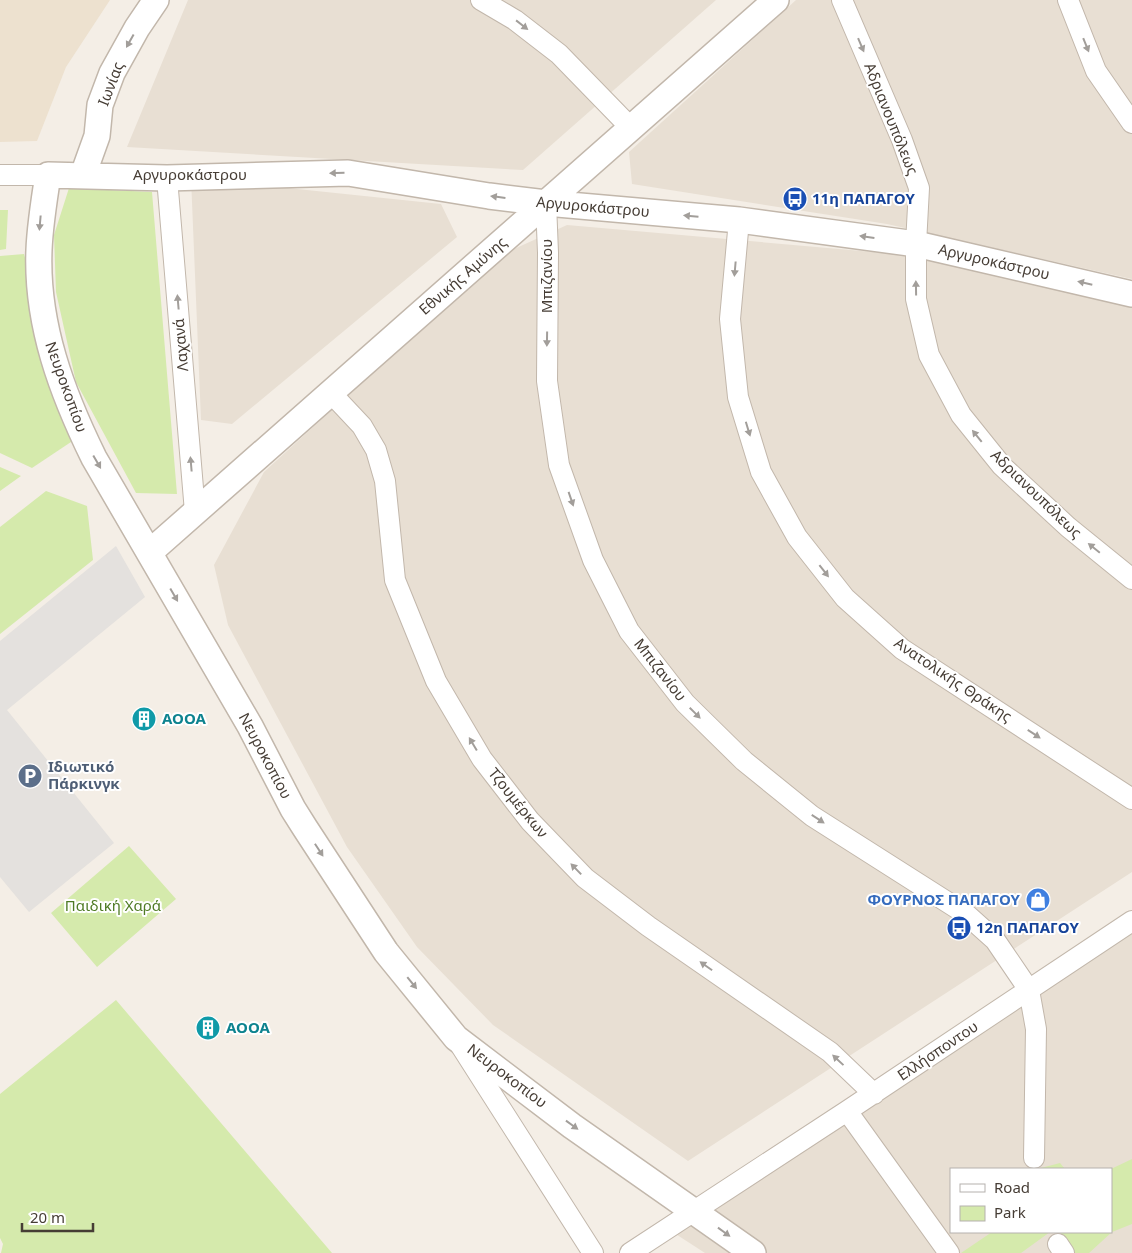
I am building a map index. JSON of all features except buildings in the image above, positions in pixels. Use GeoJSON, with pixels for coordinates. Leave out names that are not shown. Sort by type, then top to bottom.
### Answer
{"type":"FeatureCollection","features":[{"type":"Feature","properties":{"kind":"street","name":"Ιωνίας"},"geometry":{"type":"LineString","coordinates":[[83,175],[97,136],[100,105],[112,73],[137,28],[156,0]]}},
{"type":"Feature","properties":{"kind":"street"},"geometry":{"type":"LineString","coordinates":[[481,0],[515,20],[559,54],[631,128]]}},
{"type":"Feature","properties":{"kind":"street","name":"Εθνικής Αμύνης"},"geometry":{"type":"LineString","coordinates":[[150,552],[776,0]]}},
{"type":"Feature","properties":{"kind":"street","name":"Αδριανουπόλεως"},"geometry":{"type":"LineString","coordinates":[[842,0],[902,140],[919,188],[916,299],[929,355],[961,415],[1002,466],[1068,527],[1132,579]]}},
{"type":"Feature","properties":{"kind":"street"},"geometry":{"type":"LineString","coordinates":[[1068,0],[1096,71],[1132,123]]}},
{"type":"Feature","properties":{"kind":"street","name":"Αργυροκάστρου"},"geometry":{"type":"LineString","coordinates":[[48,175],[167,178],[348,173],[546,203],[739,220],[916,244],[1132,294]]}},
{"type":"Feature","properties":{"kind":"street"},"geometry":{"type":"LineString","coordinates":[[0,175],[48,175]]}},
{"type":"Feature","properties":{"kind":"street","name":"Νευροκοπίου"},"geometry":{"type":"LineString","coordinates":[[48,175],[38,252],[40,292],[45,329],[74,417],[94,458],[250,726],[293,809],[386,952],[456,1038],[572,1126],[753,1253]]}},
{"type":"Feature","properties":{"kind":"street","name":"Λαχανά"},"geometry":{"type":"LineString","coordinates":[[167,178],[195,512]]}},
{"type":"Feature","properties":{"kind":"street","name":"Μπιζανίου"},"geometry":{"type":"LineString","coordinates":[[546,203],[548,253],[546,381],[559,465],[593,560],[629,631],[685,703],[744,761],[812,816],[966,914],[995,940],[1029,990]]}},
{"type":"Feature","properties":{"kind":"street","name":"Ανατολικής Θράκης"},"geometry":{"type":"LineString","coordinates":[[739,220],[730,319],[738,398],[761,472],[797,537],[845,598],[902,649],[1132,799]]}},
{"type":"Feature","properties":{"kind":"street","name":"Τζουμέρκων"},"geometry":{"type":"LineString","coordinates":[[331,392],[362,426],[376,450],[385,481],[395,580],[436,681],[482,759],[530,821],[585,878],[648,926],[830,1052],[874,1094]]}},
{"type":"Feature","properties":{"kind":"street","name":"Ελλήσποντου"},"geometry":{"type":"LineString","coordinates":[[630,1253],[847,1112],[1132,921]]}},
{"type":"Feature","properties":{"kind":"street"},"geometry":{"type":"LineString","coordinates":[[1029,990],[1036,1029],[1034,1158]]}},
{"type":"Feature","properties":{"kind":"street"},"geometry":{"type":"LineString","coordinates":[[456,1038],[593,1253]]}},
{"type":"Feature","properties":{"kind":"street"},"geometry":{"type":"LineString","coordinates":[[847,1112],[949,1253]]}},
{"type":"Feature","properties":{"kind":"shaded area"},"geometry":{"type":"Polygon","coordinates":[[[0,0],[110,0],[66,67],[37,141],[0,142],[0,0]]]}},
{"type":"Feature","properties":{"kind":"shaded area"},"geometry":{"type":"Polygon","coordinates":[[[188,0],[716,0],[523,170],[127,147],[188,0]]]}},
{"type":"Feature","properties":{"kind":"shaded area"},"geometry":{"type":"Polygon","coordinates":[[[796,0],[1132,0],[1132,279],[887,224],[632,184],[629,152],[796,0]]]}},
{"type":"Feature","properties":{"kind":"shaded area"},"geometry":{"type":"Polygon","coordinates":[[[191,178],[441,204],[457,237],[232,424],[201,420],[191,178]]]}},
{"type":"Feature","properties":{"kind":"shaded area"},"geometry":{"type":"Polygon","coordinates":[[[567,225],[930,257],[1132,303],[1132,872],[688,1161],[493,1025],[417,947],[347,847],[228,625],[214,565],[264,472],[501,255],[567,225]]]}},
{"type":"Feature","properties":{"kind":"shaded area","name":"Ιδιωτικό Πάρκινγκ"},"geometry":{"type":"Polygon","coordinates":[[[116,546],[145,597],[7,710],[114,843],[29,912],[0,877],[0,641],[116,546]]]}},
{"type":"Feature","properties":{"kind":"shaded area"},"geometry":{"type":"Polygon","coordinates":[[[1132,923],[1132,1253],[705,1253],[671,1231],[1132,923]]]}},
{"type":"Feature","properties":{"kind":"green space"},"geometry":{"type":"Polygon","coordinates":[[[69,188],[152,192],[177,494],[136,493],[76,382],[56,292],[54,235],[69,188]]]}},
{"type":"Feature","properties":{"kind":"green space"},"geometry":{"type":"Polygon","coordinates":[[[0,210],[8,210],[6,249],[0,250],[0,210]]]}},
{"type":"Feature","properties":{"kind":"green space"},"geometry":{"type":"Polygon","coordinates":[[[24,254],[74,440],[32,468],[0,453],[0,256],[24,254]]]}},
{"type":"Feature","properties":{"kind":"green space"},"geometry":{"type":"Polygon","coordinates":[[[0,467],[21,476],[0,491],[0,467]]]}},
{"type":"Feature","properties":{"kind":"green space"},"geometry":{"type":"Polygon","coordinates":[[[46,491],[87,506],[93,560],[0,634],[0,527],[46,491]]]}},
{"type":"Feature","properties":{"kind":"green space","name":"Παιδική Χαρά"},"geometry":{"type":"Polygon","coordinates":[[[129,846],[176,899],[97,967],[51,913],[129,846]]]}},
{"type":"Feature","properties":{"kind":"green space"},"geometry":{"type":"Polygon","coordinates":[[[116,1000],[332,1253],[1,1253],[3,1244],[0,1238],[0,1094],[116,1000]]]}},
{"type":"Feature","properties":{"kind":"green space"},"geometry":{"type":"Polygon","coordinates":[[[1132,1159],[1132,1224],[1112,1232],[1112,1169],[1132,1159]]]}},
{"type":"Feature","properties":{"kind":"green space"},"geometry":{"type":"Polygon","coordinates":[[[1060,1163],[1064,1168],[1041,1168],[1060,1163]]]}},
{"type":"Feature","properties":{"kind":"green space"},"geometry":{"type":"Polygon","coordinates":[[[991,1233],[1049,1233],[1021,1253],[961,1253],[991,1233]]]}},
{"type":"Feature","properties":{"kind":"green space"},"geometry":{"type":"Polygon","coordinates":[[[1061,1233],[1111,1233],[1089,1253],[1075,1253],[1061,1233]]]}},
{"type":"Feature","properties":{"kind":"place","name":"11η ΠΑΠΑΓΟΥ"},"geometry":{"type":"Point","coordinates":[795,199]}},
{"type":"Feature","properties":{"kind":"place","name":"ΑΟΟΑ"},"geometry":{"type":"Point","coordinates":[144,719]}},
{"type":"Feature","properties":{"kind":"place","name":"Ιδιωτικό Πάρκινγκ"},"geometry":{"type":"Point","coordinates":[30,776]}},
{"type":"Feature","properties":{"kind":"place","name":"ΦΟΥΡΝΟΣ ΠΑΠΑΓΟΥ"},"geometry":{"type":"Point","coordinates":[1038,900]}},
{"type":"Feature","properties":{"kind":"place","name":"12η ΠΑΠΑΓΟΥ"},"geometry":{"type":"Point","coordinates":[959,928]}},
{"type":"Feature","properties":{"kind":"place","name":"AOOA"},"geometry":{"type":"Point","coordinates":[208,1028]}}]}
